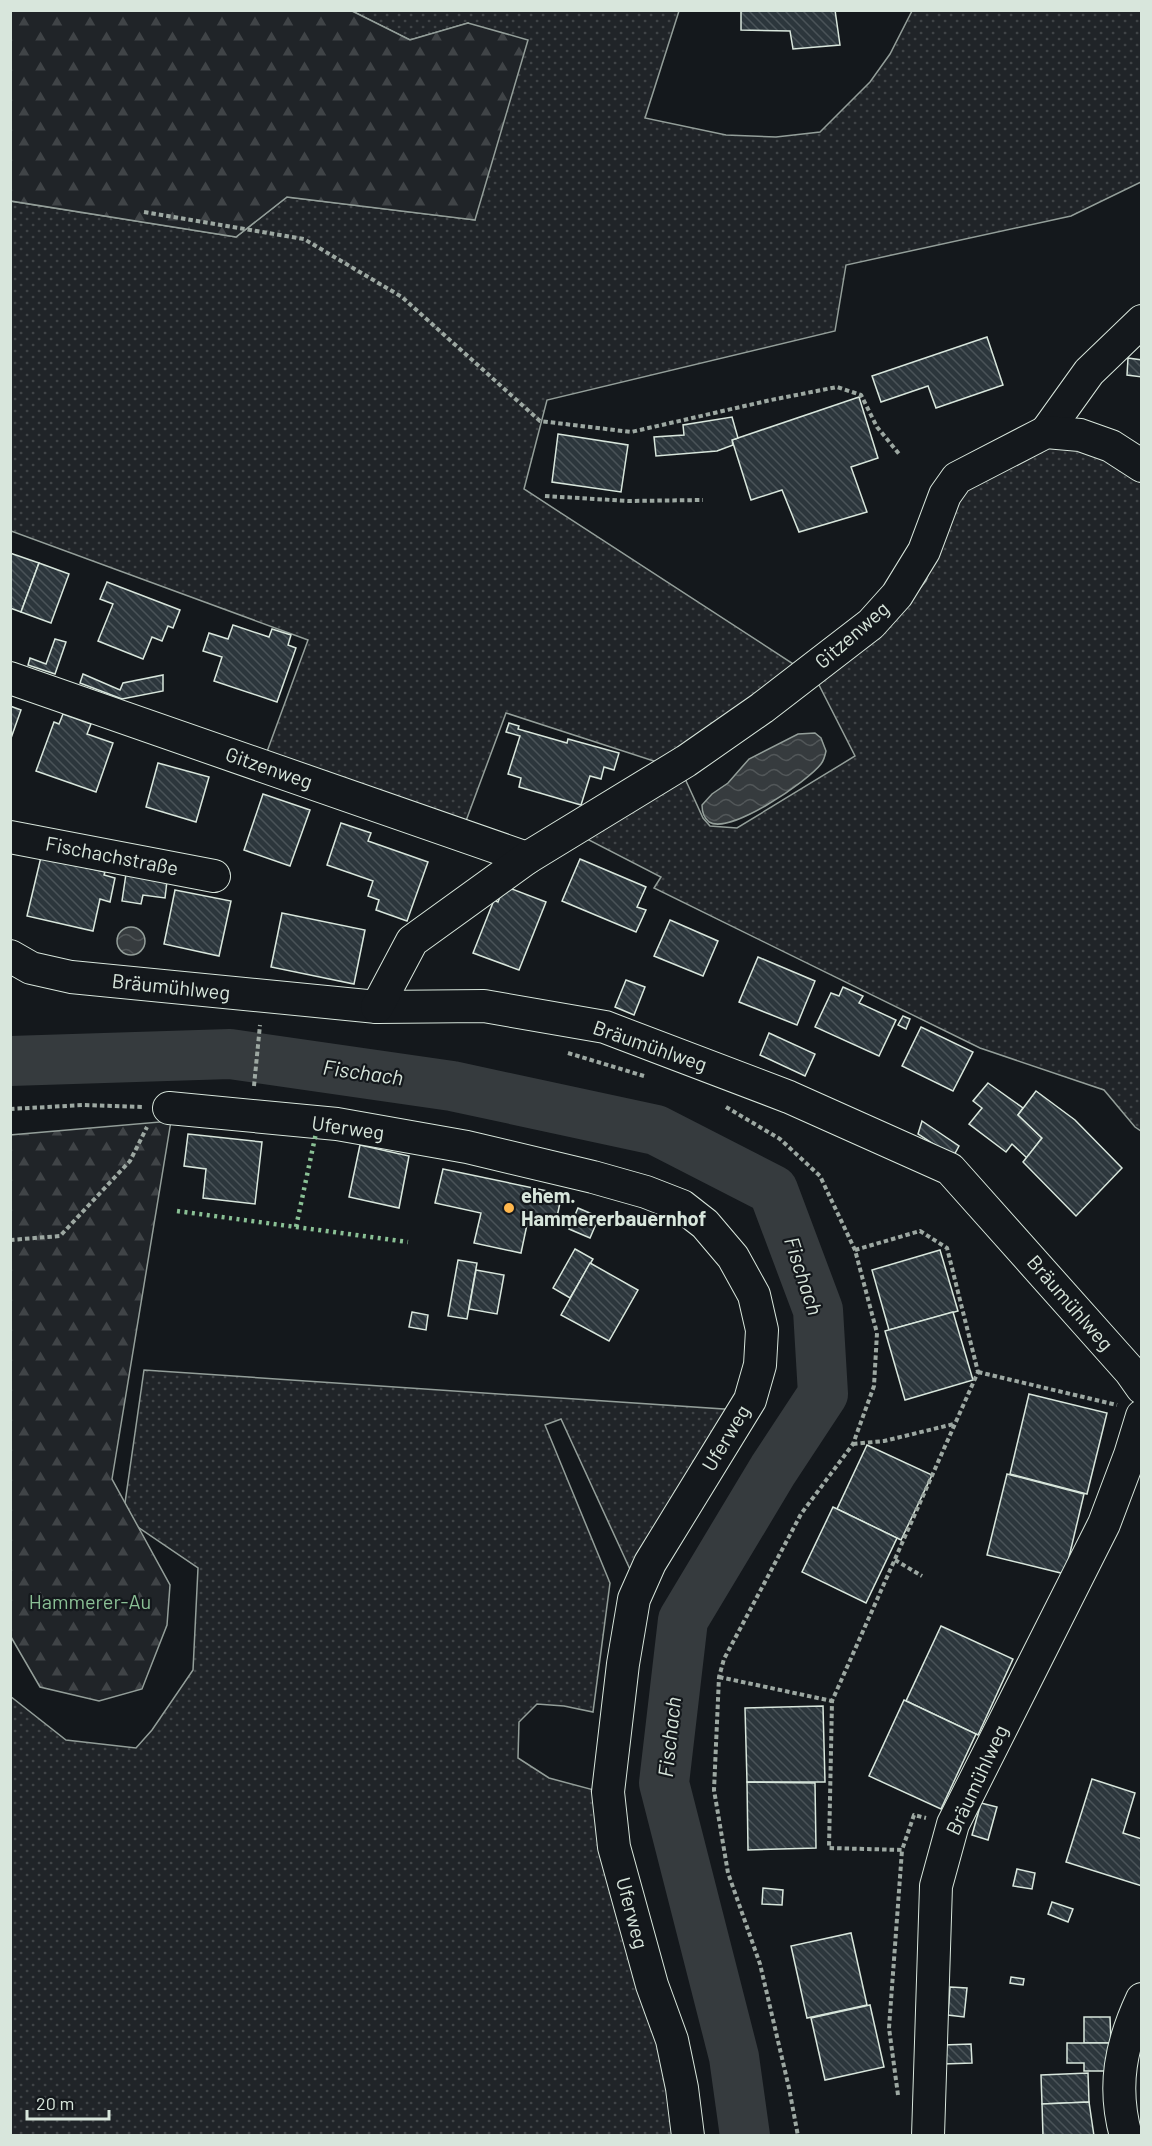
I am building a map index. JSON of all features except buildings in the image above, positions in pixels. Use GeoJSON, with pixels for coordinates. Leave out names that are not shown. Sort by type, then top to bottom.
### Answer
{"type":"FeatureCollection","features":[{"type":"Feature","properties":{"kind":"street"},"geometry":{"type":"LineString","coordinates":[[1046,432],[1089,372],[1142,321]]}},
{"type":"Feature","properties":{"kind":"street"},"geometry":{"type":"LineString","coordinates":[[1046,432],[1080,435],[1111,446],[1142,466]]}},
{"type":"Feature","properties":{"kind":"street","name":"Gitzenweg"},"geometry":{"type":"LineString","coordinates":[[377,1007],[412,941],[527,858],[686,761],[771,701],[871,624],[897,595],[924,551],[945,495],[957,478],[1046,432]]}},
{"type":"Feature","properties":{"kind":"street","name":"Gitzenweg"},"geometry":{"type":"LineString","coordinates":[[10,678],[527,858]]}},
{"type":"Feature","properties":{"kind":"street","name":"Fischachstraße"},"geometry":{"type":"LineString","coordinates":[[10,837],[214,876]]}},
{"type":"Feature","properties":{"kind":"street","name":"Bräumühlweg"},"geometry":{"type":"LineString","coordinates":[[10,956],[31,968],[71,977],[377,1007],[484,1005],[605,1027],[789,1097],[950,1170],[1130,1371],[1134,1403],[1130,1455],[1104,1524],[953,1824],[936,1886],[928,2136]]}},
{"type":"Feature","properties":{"kind":"street","name":"Uferweg"},"geometry":{"type":"LineString","coordinates":[[163,1108],[337,1124],[467,1147],[646,1192],[682,1206],[705,1224],[733,1257],[754,1295],[762,1330],[760,1365],[750,1400],[650,1563],[634,1599],[623,1664],[608,1792],[614,1847],[652,1985],[672,2040],[682,2088],[688,2136]]}},
{"type":"Feature","properties":{"kind":"street"},"geometry":{"type":"LineString","coordinates":[[1126,2136],[1119,2098],[1121,2056],[1128,2028],[1142,1999]]}},
{"type":"Feature","properties":{"kind":"path"},"geometry":{"type":"LineString","coordinates":[[144,212],[304,239],[402,297],[540,421],[631,432],[771,399],[837,387],[861,395],[877,427],[900,456]]}},
{"type":"Feature","properties":{"kind":"path"},"geometry":{"type":"LineString","coordinates":[[545,496],[628,501],[704,500]]}},
{"type":"Feature","properties":{"kind":"path"},"geometry":{"type":"LineString","coordinates":[[253,1096],[261,1016]]}},
{"type":"Feature","properties":{"kind":"path"},"geometry":{"type":"LineString","coordinates":[[10,1109],[84,1105],[163,1108],[130,1161],[60,1236],[10,1240]]}},
{"type":"Feature","properties":{"kind":"path"},"geometry":{"type":"LineString","coordinates":[[855,1250],[920,1232],[947,1248],[978,1372],[832,1701],[830,1848],[902,1850]]}},
{"type":"Feature","properties":{"kind":"path"},"geometry":{"type":"LineString","coordinates":[[978,1372],[1134,1403]]}},
{"type":"Feature","properties":{"kind":"path"},"geometry":{"type":"LineString","coordinates":[[853,1444],[884,1441],[955,1424]]}},
{"type":"Feature","properties":{"kind":"path"},"geometry":{"type":"LineString","coordinates":[[895,1560],[922,1576]]}},
{"type":"Feature","properties":{"kind":"path"},"geometry":{"type":"LineString","coordinates":[[719,1677],[832,1701]]}},
{"type":"Feature","properties":{"kind":"path"},"geometry":{"type":"LineString","coordinates":[[899,2103],[889,2028],[902,1850],[914,1815],[953,1824]]}},
{"type":"Feature","properties":{"kind":"green space"},"geometry":{"type":"Polygon","coordinates":[[[10,11],[352,11],[410,40],[468,23],[528,40],[475,220],[287,197],[236,237],[11,201],[10,11]]]}},
{"type":"Feature","properties":{"kind":"green space"},"geometry":{"type":"Polygon","coordinates":[[[352,11],[679,11],[645,118],[726,135],[776,137],[820,132],[870,82],[890,54],[912,11],[1141,11],[1141,182],[1071,216],[846,265],[835,331],[547,400],[524,489],[801,669],[663,764],[506,713],[463,829],[265,757],[308,640],[11,531],[10,201],[236,237],[287,197],[475,220],[468,23],[410,40],[352,11]]]}},
{"type":"Feature","properties":{"kind":"green space"},"geometry":{"type":"Polygon","coordinates":[[[1061,440],[1141,475],[1141,1131],[1104,1090],[980,1048],[654,888],[661,877],[583,837],[682,772],[703,818],[710,826],[737,828],[855,756],[818,683],[895,619],[926,581],[947,515],[969,483],[1061,440]]]}},
{"type":"Feature","properties":{"kind":"green space","name":"Hammerer-Au"},"geometry":{"type":"Polygon","coordinates":[[[171,1121],[112,1479],[170,1585],[167,1625],[142,1689],[99,1701],[40,1687],[11,1637],[10,1135],[171,1121]]]}},
{"type":"Feature","properties":{"kind":"green space"},"geometry":{"type":"Polygon","coordinates":[[[144,1370],[738,1410],[634,1578],[561,1419],[545,1425],[610,1583],[593,1712],[564,1706],[537,1704],[519,1722],[518,1758],[549,1778],[594,1790],[658,2018],[680,2135],[11,2135],[10,1696],[66,1740],[136,1748],[152,1730],[193,1670],[198,1568],[123,1517],[144,1370]]]}},
{"type":"Feature","properties":{"kind":"water"},"geometry":{"type":"Polygon","coordinates":[[[815,733],[821,738],[826,751],[825,756],[821,764],[801,782],[768,804],[734,821],[719,824],[707,820],[702,805],[712,794],[728,783],[749,759],[798,734],[815,733]]]}},
{"type":"Feature","properties":{"kind":"water"},"geometry":{"type":"Polygon","coordinates":[[[131,927],[141,931],[145,941],[141,951],[131,955],[121,951],[117,941],[121,931],[131,927]]]}},
{"type":"Feature","properties":{"kind":"waterway","name":"Fischach"},"geometry":{"type":"LineString","coordinates":[[10,1061],[230,1054],[452,1086],[656,1130],[773,1190],[818,1310],[823,1394],[773,1470],[683,1620],[664,1783],[734,2057],[745,2136]]}},
{"type":"Feature","properties":{"kind":"hedge"},"geometry":{"type":"LineString","coordinates":[[296,1227],[316,1133]]}},
{"type":"Feature","properties":{"kind":"hedge"},"geometry":{"type":"LineString","coordinates":[[177,1211],[408,1242]]}},
{"type":"Feature","properties":{"kind":"place","name":"ehem. Hammererbauernhof"},"geometry":{"type":"Point","coordinates":[509,1208]}}]}
